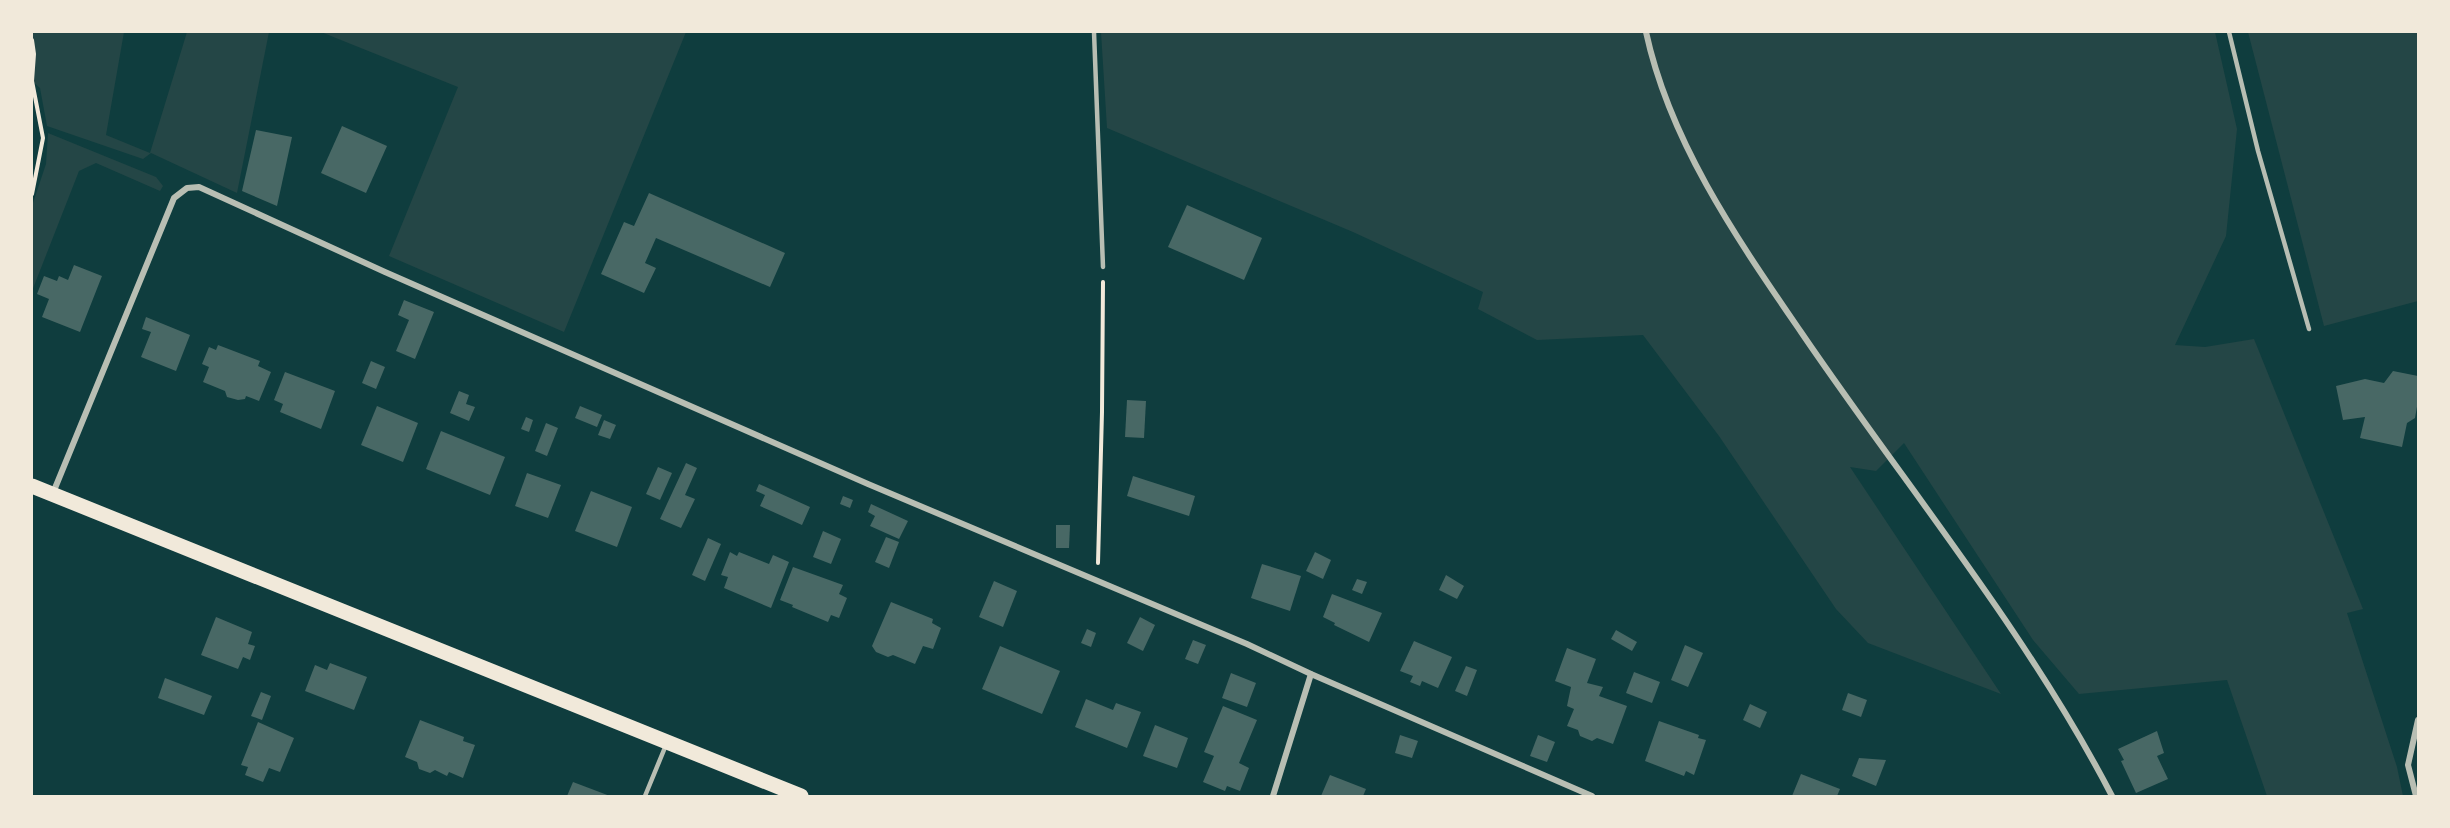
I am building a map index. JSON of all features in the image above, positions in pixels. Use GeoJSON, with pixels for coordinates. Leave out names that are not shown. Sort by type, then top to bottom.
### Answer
{"type":"FeatureCollection","features":[{"type":"Feature","properties":{"kind":"main road"},"geometry":{"type":"LineString","coordinates":[[32,486],[801,796]]}},
{"type":"Feature","properties":{"kind":"street"},"geometry":{"type":"LineString","coordinates":[[1646,32],[1667,99],[1688,150],[1724,214],[1760,273],[1827,371],[1996,609],[2048,687],[2112,796]]}},
{"type":"Feature","properties":{"kind":"street"},"geometry":{"type":"LineString","coordinates":[[52,494],[174,198],[187,188],[199,187],[396,277],[868,484],[1248,644],[1311,674],[1592,796]]}},
{"type":"Feature","properties":{"kind":"street"},"geometry":{"type":"LineString","coordinates":[[1273,796],[1311,674]]}},
{"type":"Feature","properties":{"kind":"street"},"geometry":{"type":"LineString","coordinates":[[2416,796],[2408,765],[2418,720]]}},
{"type":"Feature","properties":{"kind":"lane"},"geometry":{"type":"LineString","coordinates":[[1094,32],[1103,267]]}},
{"type":"Feature","properties":{"kind":"lane"},"geometry":{"type":"LineString","coordinates":[[2229,32],[2258,151],[2309,329]]}},
{"type":"Feature","properties":{"kind":"lane"},"geometry":{"type":"LineString","coordinates":[[645,796],[667,742]]}},
{"type":"Feature","properties":{"kind":"path"},"geometry":{"type":"LineString","coordinates":[[32,40],[34,54],[32,82],[43,138],[32,194]]}},
{"type":"Feature","properties":{"kind":"path"},"geometry":{"type":"LineString","coordinates":[[1098,581],[1103,267]]}},
{"type":"Feature","properties":{"kind":"shaded area"},"geometry":{"type":"Polygon","coordinates":[[[32,32],[124,32],[106,135],[150,153],[187,32],[269,32],[237,193],[151,153],[143,159],[47,126],[40,88],[32,81],[32,32]]]}},
{"type":"Feature","properties":{"kind":"shaded area"},"geometry":{"type":"Polygon","coordinates":[[[321,32],[686,32],[564,332],[389,256],[458,87],[321,32]]]}},
{"type":"Feature","properties":{"kind":"shaded area"},"geometry":{"type":"Polygon","coordinates":[[[1101,32],[2215,32],[2237,129],[2226,236],[2175,345],[2205,347],[2254,339],[2363,609],[2347,613],[2397,767],[2403,796],[2267,796],[2227,680],[2079,694],[2033,640],[1904,443],[1876,471],[1850,467],[2001,694],[1868,643],[1836,609],[1719,436],[1643,335],[1537,340],[1478,309],[1483,292],[1353,232],[1107,128],[1101,32]]]}},
{"type":"Feature","properties":{"kind":"shaded area"},"geometry":{"type":"Polygon","coordinates":[[[2248,32],[2418,32],[2418,301],[2324,326],[2248,32]]]}},
{"type":"Feature","properties":{"kind":"shaded area"},"geometry":{"type":"Polygon","coordinates":[[[48,133],[156,177],[163,186],[160,191],[96,163],[79,171],[32,291],[32,206],[46,164],[48,133]]]}},
{"type":"Feature","properties":{"kind":"building"},"geometry":{"type":"Polygon","coordinates":[[[342,126],[387,146],[366,193],[321,173],[342,126]]]}},
{"type":"Feature","properties":{"kind":"building"},"geometry":{"type":"Polygon","coordinates":[[[256,130],[292,137],[277,206],[242,191],[256,130]]]}},
{"type":"Feature","properties":{"kind":"building"},"geometry":{"type":"Polygon","coordinates":[[[649,193],[785,253],[770,287],[656,238],[645,263],[656,268],[644,293],[601,274],[624,222],[634,226],[649,193]]]}},
{"type":"Feature","properties":{"kind":"building"},"geometry":{"type":"Polygon","coordinates":[[[1187,205],[1262,238],[1244,280],[1168,247],[1187,205]]]}},
{"type":"Feature","properties":{"kind":"building"},"geometry":{"type":"Polygon","coordinates":[[[74,265],[102,276],[80,332],[42,317],[49,299],[37,294],[44,276],[57,281],[59,276],[68,280],[74,265]]]}},
{"type":"Feature","properties":{"kind":"building"},"geometry":{"type":"Polygon","coordinates":[[[404,300],[434,312],[415,359],[396,351],[409,320],[398,315],[404,300]]]}},
{"type":"Feature","properties":{"kind":"building"},"geometry":{"type":"Polygon","coordinates":[[[146,317],[190,335],[176,371],[141,357],[151,332],[142,329],[146,317]]]}},
{"type":"Feature","properties":{"kind":"building"},"geometry":{"type":"Polygon","coordinates":[[[218,345],[260,361],[258,366],[271,372],[259,401],[246,396],[245,399],[238,400],[227,397],[225,391],[203,382],[209,367],[202,364],[209,347],[216,350],[218,345]]]}},
{"type":"Feature","properties":{"kind":"building"},"geometry":{"type":"Polygon","coordinates":[[[371,361],[385,367],[376,389],[362,383],[371,361]]]}},
{"type":"Feature","properties":{"kind":"building"},"geometry":{"type":"Polygon","coordinates":[[[2393,371],[2418,376],[2415,418],[2407,423],[2402,447],[2360,438],[2365,417],[2343,420],[2336,386],[2365,379],[2384,383],[2393,371]]]}},
{"type":"Feature","properties":{"kind":"building"},"geometry":{"type":"Polygon","coordinates":[[[285,372],[335,391],[321,429],[280,412],[283,404],[274,400],[285,372]]]}},
{"type":"Feature","properties":{"kind":"building"},"geometry":{"type":"Polygon","coordinates":[[[459,391],[469,395],[466,404],[475,407],[469,421],[450,413],[459,391]]]}},
{"type":"Feature","properties":{"kind":"building"},"geometry":{"type":"Polygon","coordinates":[[[1127,400],[1146,401],[1144,438],[1125,437],[1127,400]]]}},
{"type":"Feature","properties":{"kind":"building"},"geometry":{"type":"Polygon","coordinates":[[[377,406],[418,423],[403,462],[361,445],[377,406]]]}},
{"type":"Feature","properties":{"kind":"building"},"geometry":{"type":"Polygon","coordinates":[[[580,406],[602,415],[597,427],[575,418],[580,406]]]}},
{"type":"Feature","properties":{"kind":"building"},"geometry":{"type":"Polygon","coordinates":[[[526,417],[533,420],[529,432],[521,429],[526,417]]]}},
{"type":"Feature","properties":{"kind":"building"},"geometry":{"type":"Polygon","coordinates":[[[604,420],[616,425],[610,439],[598,435],[604,420]]]}},
{"type":"Feature","properties":{"kind":"building"},"geometry":{"type":"Polygon","coordinates":[[[546,423],[558,428],[547,456],[535,451],[546,423]]]}},
{"type":"Feature","properties":{"kind":"building"},"geometry":{"type":"Polygon","coordinates":[[[441,431],[505,457],[490,495],[426,469],[441,431]]]}},
{"type":"Feature","properties":{"kind":"building"},"geometry":{"type":"Polygon","coordinates":[[[686,463],[697,468],[685,495],[695,499],[681,528],[660,519],[686,463]]]}},
{"type":"Feature","properties":{"kind":"building"},"geometry":{"type":"Polygon","coordinates":[[[658,467],[672,473],[660,500],[646,494],[658,467]]]}},
{"type":"Feature","properties":{"kind":"building"},"geometry":{"type":"Polygon","coordinates":[[[527,473],[561,485],[548,518],[515,506],[527,473]]]}},
{"type":"Feature","properties":{"kind":"building"},"geometry":{"type":"Polygon","coordinates":[[[1133,476],[1195,496],[1189,516],[1127,496],[1133,476]]]}},
{"type":"Feature","properties":{"kind":"building"},"geometry":{"type":"Polygon","coordinates":[[[759,484],[810,507],[802,525],[760,506],[765,495],[756,491],[759,484]]]}},
{"type":"Feature","properties":{"kind":"building"},"geometry":{"type":"Polygon","coordinates":[[[591,491],[632,507],[617,547],[575,531],[591,491]]]}},
{"type":"Feature","properties":{"kind":"building"},"geometry":{"type":"Polygon","coordinates":[[[843,496],[853,500],[850,508],[840,504],[843,496]]]}},
{"type":"Feature","properties":{"kind":"building"},"geometry":{"type":"Polygon","coordinates":[[[871,504],[908,521],[899,539],[870,526],[875,516],[868,512],[871,504]]]}},
{"type":"Feature","properties":{"kind":"building"},"geometry":{"type":"Polygon","coordinates":[[[1056,525],[1070,525],[1069,548],[1056,548],[1056,525]]]}},
{"type":"Feature","properties":{"kind":"building"},"geometry":{"type":"Polygon","coordinates":[[[823,531],[841,539],[831,564],[813,557],[823,531]]]}},
{"type":"Feature","properties":{"kind":"building"},"geometry":{"type":"Polygon","coordinates":[[[886,537],[899,542],[889,568],[875,562],[886,537]]]}},
{"type":"Feature","properties":{"kind":"building"},"geometry":{"type":"Polygon","coordinates":[[[708,538],[721,544],[705,581],[692,575],[708,538]]]}},
{"type":"Feature","properties":{"kind":"building"},"geometry":{"type":"Polygon","coordinates":[[[730,552],[737,556],[739,552],[769,564],[773,555],[789,562],[771,608],[724,588],[728,577],[721,575],[730,552]]]}},
{"type":"Feature","properties":{"kind":"building"},"geometry":{"type":"Polygon","coordinates":[[[1315,552],[1331,560],[1323,579],[1306,571],[1315,552]]]}},
{"type":"Feature","properties":{"kind":"building"},"geometry":{"type":"Polygon","coordinates":[[[1262,564],[1301,576],[1290,611],[1251,598],[1262,564]]]}},
{"type":"Feature","properties":{"kind":"building"},"geometry":{"type":"Polygon","coordinates":[[[793,567],[843,585],[839,594],[847,598],[839,618],[831,615],[828,622],[780,600],[793,567]]]}},
{"type":"Feature","properties":{"kind":"building"},"geometry":{"type":"Polygon","coordinates":[[[1446,575],[1464,586],[1457,599],[1439,590],[1446,575]]]}},
{"type":"Feature","properties":{"kind":"building"},"geometry":{"type":"Polygon","coordinates":[[[1357,579],[1367,582],[1362,594],[1352,590],[1357,579]]]}},
{"type":"Feature","properties":{"kind":"building"},"geometry":{"type":"Polygon","coordinates":[[[994,581],[1017,591],[1003,627],[979,617],[994,581]]]}},
{"type":"Feature","properties":{"kind":"building"},"geometry":{"type":"Polygon","coordinates":[[[1332,594],[1382,613],[1369,642],[1323,617],[1332,594]]]}},
{"type":"Feature","properties":{"kind":"building"},"geometry":{"type":"Polygon","coordinates":[[[891,602],[933,619],[932,623],[941,628],[933,649],[923,646],[915,664],[893,655],[888,657],[876,652],[872,646],[891,602]]]}},
{"type":"Feature","properties":{"kind":"building"},"geometry":{"type":"Polygon","coordinates":[[[216,617],[252,632],[248,644],[255,646],[250,660],[243,657],[238,669],[201,655],[216,617]]]}},
{"type":"Feature","properties":{"kind":"building"},"geometry":{"type":"Polygon","coordinates":[[[1140,617],[1155,625],[1143,651],[1127,643],[1140,617]]]}},
{"type":"Feature","properties":{"kind":"building"},"geometry":{"type":"Polygon","coordinates":[[[1087,629],[1096,633],[1091,647],[1081,643],[1087,629]]]}},
{"type":"Feature","properties":{"kind":"building"},"geometry":{"type":"Polygon","coordinates":[[[1616,630],[1637,642],[1632,651],[1611,639],[1616,630]]]}},
{"type":"Feature","properties":{"kind":"building"},"geometry":{"type":"Polygon","coordinates":[[[1193,640],[1206,645],[1198,664],[1185,659],[1193,640]]]}},
{"type":"Feature","properties":{"kind":"building"},"geometry":{"type":"Polygon","coordinates":[[[1414,641],[1452,657],[1438,688],[1422,681],[1420,686],[1410,682],[1413,676],[1400,671],[1414,641]]]}},
{"type":"Feature","properties":{"kind":"building"},"geometry":{"type":"Polygon","coordinates":[[[1685,645],[1703,653],[1688,687],[1671,680],[1685,645]]]}},
{"type":"Feature","properties":{"kind":"building"},"geometry":{"type":"Polygon","coordinates":[[[1000,646],[1060,671],[1042,714],[982,689],[1000,646]]]}},
{"type":"Feature","properties":{"kind":"building"},"geometry":{"type":"Polygon","coordinates":[[[1567,648],[1596,659],[1587,683],[1603,687],[1599,696],[1627,706],[1613,744],[1597,738],[1592,741],[1580,736],[1578,730],[1567,726],[1574,709],[1567,706],[1571,687],[1555,681],[1567,648]]]}},
{"type":"Feature","properties":{"kind":"building"},"geometry":{"type":"Polygon","coordinates":[[[330,663],[367,677],[354,710],[305,691],[315,665],[327,670],[330,663]]]}},
{"type":"Feature","properties":{"kind":"building"},"geometry":{"type":"Polygon","coordinates":[[[1466,666],[1477,670],[1467,696],[1455,691],[1466,666]]]}},
{"type":"Feature","properties":{"kind":"building"},"geometry":{"type":"Polygon","coordinates":[[[1634,672],[1660,682],[1652,703],[1626,693],[1634,672]]]}},
{"type":"Feature","properties":{"kind":"building"},"geometry":{"type":"Polygon","coordinates":[[[1231,673],[1256,683],[1247,707],[1222,698],[1231,673]]]}},
{"type":"Feature","properties":{"kind":"building"},"geometry":{"type":"Polygon","coordinates":[[[165,678],[212,696],[204,715],[158,698],[165,678]]]}},
{"type":"Feature","properties":{"kind":"building"},"geometry":{"type":"Polygon","coordinates":[[[261,692],[271,696],[262,720],[251,716],[261,692]]]}},
{"type":"Feature","properties":{"kind":"building"},"geometry":{"type":"Polygon","coordinates":[[[1848,693],[1867,700],[1861,717],[1842,710],[1848,693]]]}},
{"type":"Feature","properties":{"kind":"building"},"geometry":{"type":"Polygon","coordinates":[[[1086,699],[1113,710],[1116,703],[1141,712],[1127,748],[1075,727],[1086,699]]]}},
{"type":"Feature","properties":{"kind":"building"},"geometry":{"type":"Polygon","coordinates":[[[1750,704],[1767,712],[1760,728],[1743,720],[1750,704]]]}},
{"type":"Feature","properties":{"kind":"building"},"geometry":{"type":"Polygon","coordinates":[[[1223,706],[1257,720],[1239,763],[1249,768],[1240,791],[1227,786],[1225,791],[1203,782],[1214,756],[1204,752],[1223,706]]]}},
{"type":"Feature","properties":{"kind":"building"},"geometry":{"type":"Polygon","coordinates":[[[420,720],[464,737],[463,741],[475,745],[463,778],[449,772],[447,776],[435,770],[430,773],[419,769],[417,762],[405,757],[420,720]]]}},
{"type":"Feature","properties":{"kind":"building"},"geometry":{"type":"Polygon","coordinates":[[[1659,721],[1699,735],[1698,738],[1706,740],[1694,775],[1686,771],[1684,776],[1645,761],[1659,721]]]}},
{"type":"Feature","properties":{"kind":"building"},"geometry":{"type":"Polygon","coordinates":[[[258,722],[294,738],[280,772],[269,768],[263,782],[245,775],[248,767],[241,765],[258,722]]]}},
{"type":"Feature","properties":{"kind":"building"},"geometry":{"type":"Polygon","coordinates":[[[1155,725],[1188,738],[1177,768],[1143,756],[1155,725]]]}},
{"type":"Feature","properties":{"kind":"building"},"geometry":{"type":"Polygon","coordinates":[[[2157,731],[2164,753],[2157,756],[2168,779],[2136,793],[2118,749],[2157,731]]]}},
{"type":"Feature","properties":{"kind":"building"},"geometry":{"type":"Polygon","coordinates":[[[1400,735],[1418,741],[1412,758],[1395,753],[1400,735]]]}},
{"type":"Feature","properties":{"kind":"building"},"geometry":{"type":"Polygon","coordinates":[[[1538,735],[1555,742],[1547,762],[1530,756],[1538,735]]]}},
{"type":"Feature","properties":{"kind":"building"},"geometry":{"type":"Polygon","coordinates":[[[1859,758],[1886,760],[1876,786],[1852,776],[1859,758]]]}},
{"type":"Feature","properties":{"kind":"building"},"geometry":{"type":"Polygon","coordinates":[[[1801,774],[1840,789],[1837,796],[1792,796],[1801,774]]]}},
{"type":"Feature","properties":{"kind":"building"},"geometry":{"type":"Polygon","coordinates":[[[1330,775],[1366,789],[1363,796],[1321,796],[1330,775]]]}},
{"type":"Feature","properties":{"kind":"building"},"geometry":{"type":"Polygon","coordinates":[[[573,782],[610,796],[567,796],[573,782]]]}}]}
